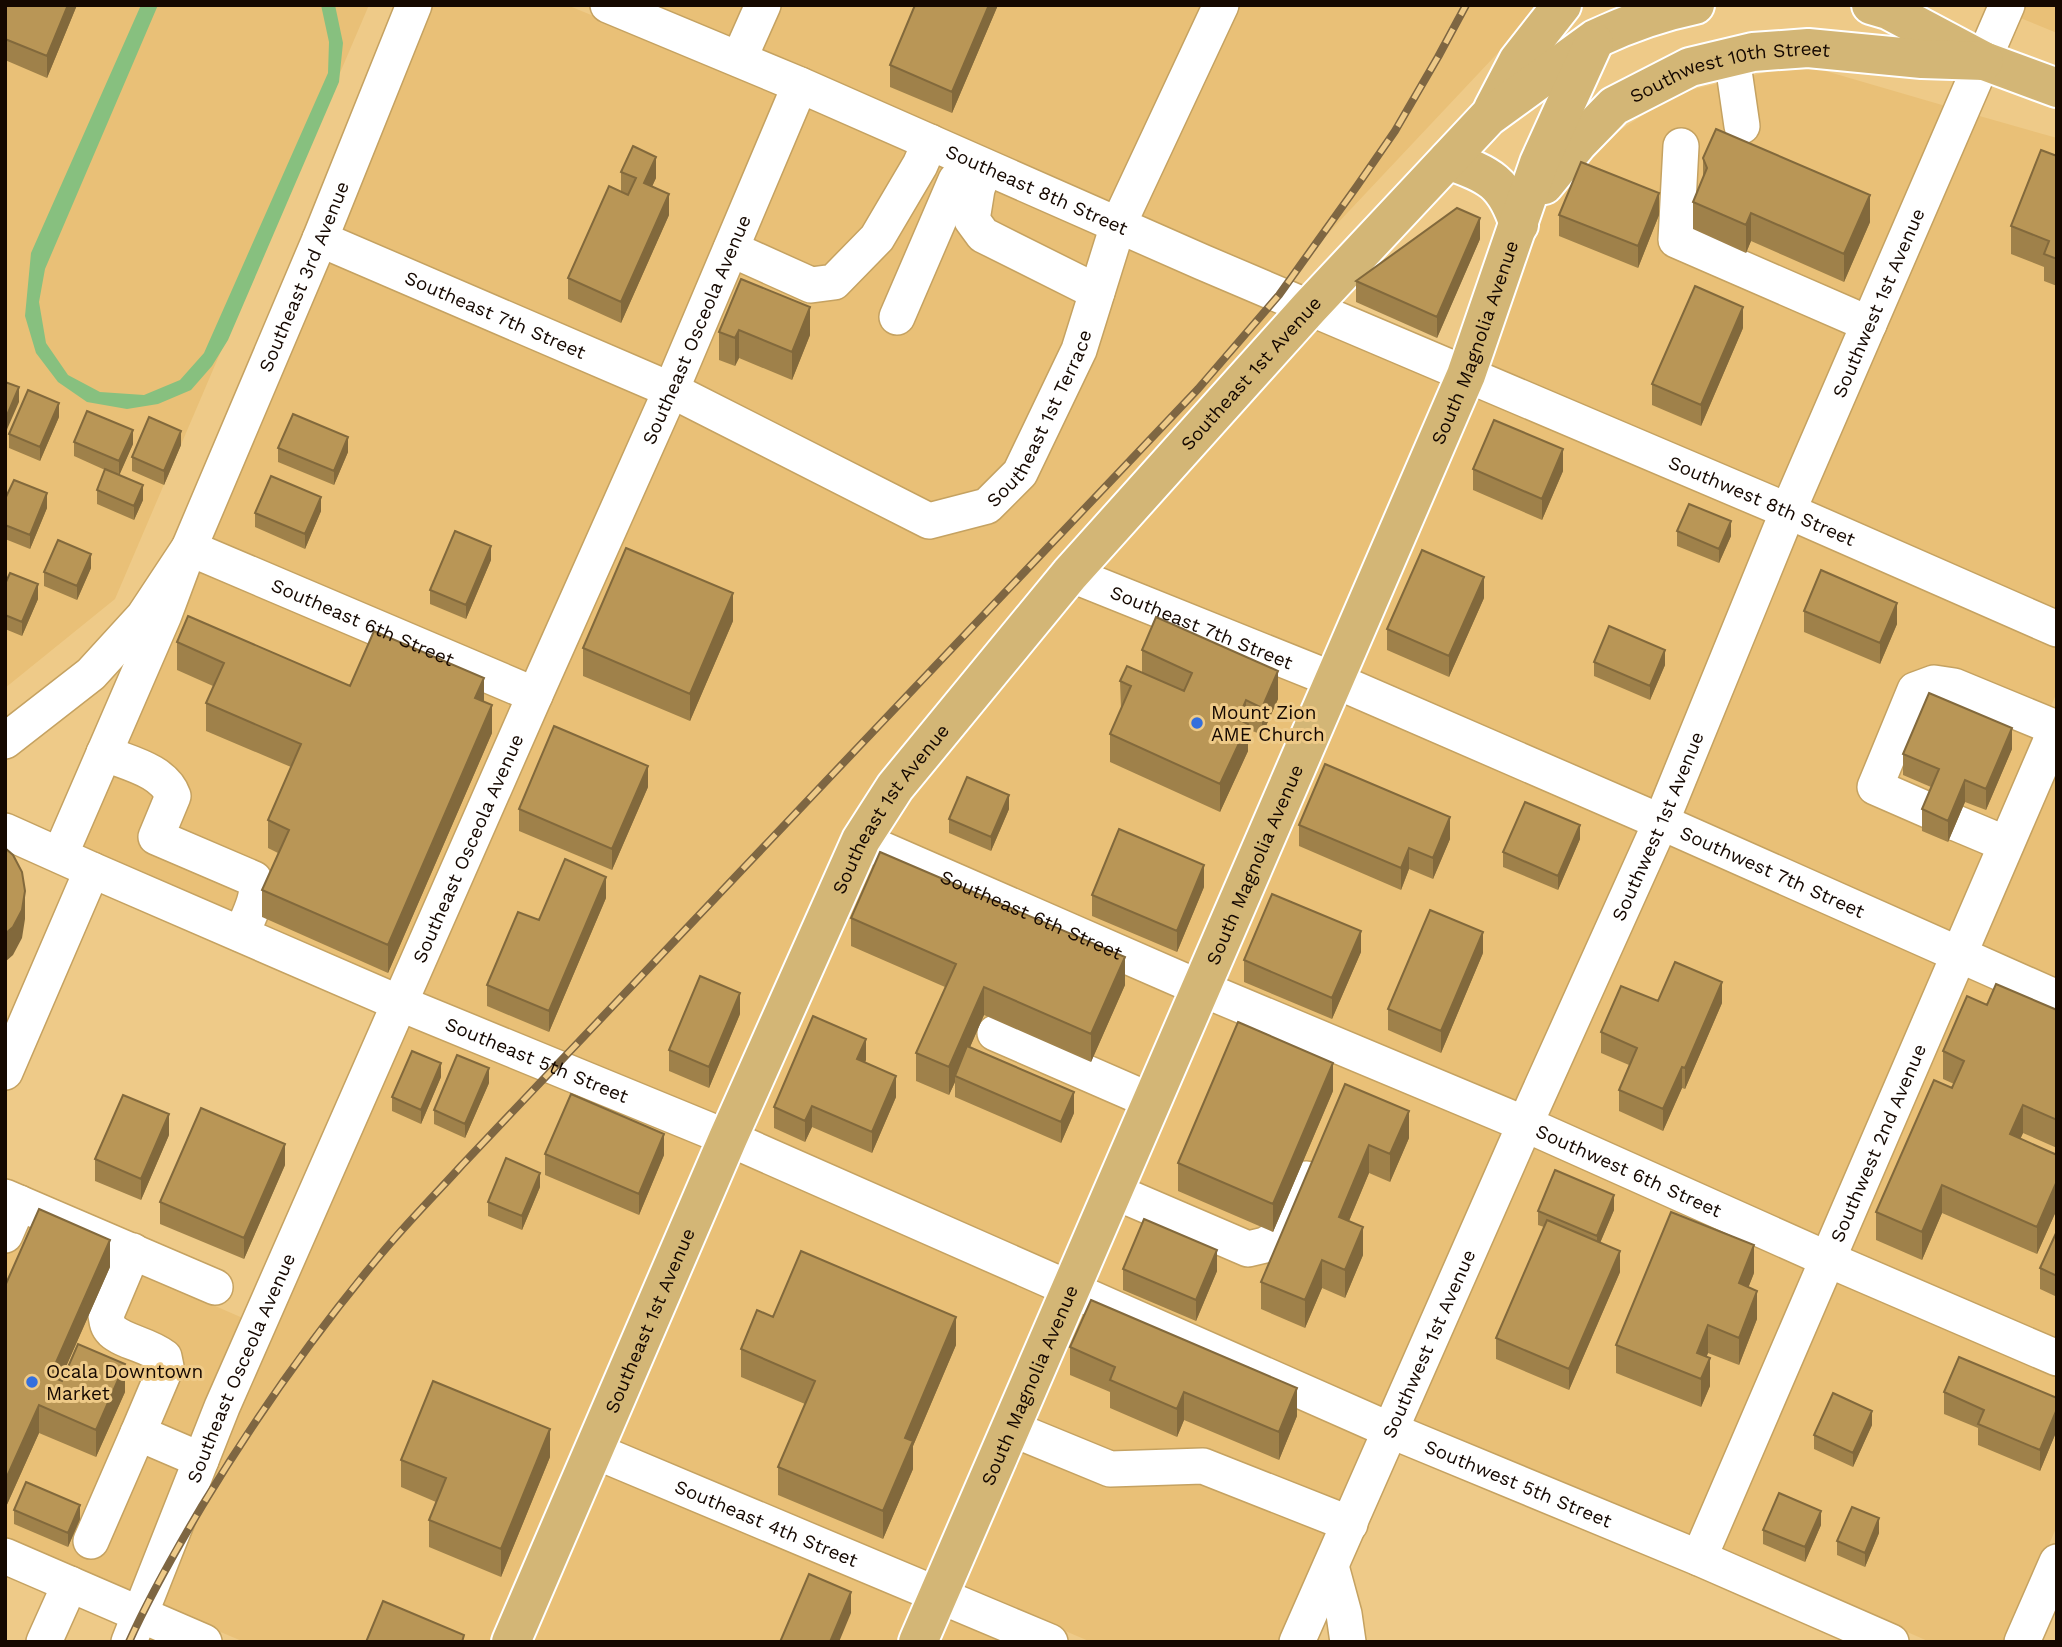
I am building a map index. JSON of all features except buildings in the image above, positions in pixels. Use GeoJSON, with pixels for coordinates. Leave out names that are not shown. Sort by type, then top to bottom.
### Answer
{"type":"FeatureCollection","features":[{"type":"Feature","properties":{"kind":"main road"},"geometry":{"type":"LineString","coordinates":[[1488,117],[1518,61],[1562,5]]}},
{"type":"Feature","properties":{"kind":"main road","name":"South Magnolia Avenue"},"geometry":{"type":"LineString","coordinates":[[918,1642],[1466,375],[1539,163],[1610,5]]}},
{"type":"Feature","properties":{"kind":"main road"},"geometry":{"type":"LineString","coordinates":[[1488,117],[1595,39],[1675,9],[1695,5]]}},
{"type":"Feature","properties":{"kind":"main road","name":"Southwest 10th Street"},"geometry":{"type":"LineString","coordinates":[[1871,5],[1888,10],[1984,61],[2057,88]]}},
{"type":"Feature","properties":{"kind":"main road"},"geometry":{"type":"LineString","coordinates":[[1913,5],[1939,37]]}},
{"type":"Feature","properties":{"kind":"main road","name":"Southwest 10th Street"},"geometry":{"type":"LineString","coordinates":[[1522,217],[1578,143],[1614,106],[1690,67],[1753,52],[1808,48],[1922,59],[1984,61]]}},
{"type":"Feature","properties":{"kind":"main road","name":"Southeast 1st Avenue"},"geometry":{"type":"LineString","coordinates":[[511,1642],[728,1138],[861,840],[895,787],[1070,574],[1309,308],[1488,117]]}},
{"type":"Feature","properties":{"kind":"main road"},"geometry":{"type":"LineString","coordinates":[[1448,160],[1471,169],[1498,185],[1522,217]]}},
{"type":"Feature","properties":{"kind":"street","name":"Southeast 3rd Avenue"},"geometry":{"type":"LineString","coordinates":[[60,855],[164,615],[189,548],[320,239],[414,5]]}},
{"type":"Feature","properties":{"kind":"street","name":"Southeast 8th Street"},"geometry":{"type":"LineString","coordinates":[[608,5],[930,142],[971,174],[1118,225],[1466,375]]}},
{"type":"Feature","properties":{"kind":"street"},"geometry":{"type":"LineString","coordinates":[[739,59],[763,5]]}},
{"type":"Feature","properties":{"kind":"street","name":"Southeast 1st Terrace"},"geometry":{"type":"LineString","coordinates":[[671,390],[929,521],[987,506],[1020,473],[1079,350],[1118,225],[1221,5]]}},
{"type":"Feature","properties":{"kind":"street","name":"Southwest 1st Avenue"},"geometry":{"type":"LineString","coordinates":[[1297,1642],[1661,822],[1788,511],[2007,5]]}},
{"type":"Feature","properties":{"kind":"street"},"geometry":{"type":"LineString","coordinates":[[1732,57],[1742,126]]}},
{"type":"Feature","properties":{"kind":"street","name":"Southeast Osceola Avenue"},"geometry":{"type":"LineString","coordinates":[[135,1628],[222,1407],[671,390],[800,85]]}},
{"type":"Feature","properties":{"kind":"street"},"geometry":{"type":"LineString","coordinates":[[731,249],[811,285],[834,282],[877,238],[930,142]]}},
{"type":"Feature","properties":{"kind":"street"},"geometry":{"type":"LineString","coordinates":[[1681,146],[1676,240],[1869,324]]}},
{"type":"Feature","properties":{"kind":"street"},"geometry":{"type":"LineString","coordinates":[[971,174],[977,189],[972,220],[984,235],[1097,292]]}},
{"type":"Feature","properties":{"kind":"street"},"geometry":{"type":"LineString","coordinates":[[897,317],[971,174]]}},
{"type":"Feature","properties":{"kind":"street","name":"Southeast 7th Street"},"geometry":{"type":"LineString","coordinates":[[320,239],[671,390]]}},
{"type":"Feature","properties":{"kind":"street","name":"Southwest 8th Street"},"geometry":{"type":"LineString","coordinates":[[1466,375],[1788,511],[2057,629]]}},
{"type":"Feature","properties":{"kind":"street","name":"Southeast 3rd Avenue"},"geometry":{"type":"LineString","coordinates":[[5,741],[91,674],[144,616],[189,548]]}},
{"type":"Feature","properties":{"kind":"street","name":"Southeast 6th Street"},"geometry":{"type":"LineString","coordinates":[[189,548],[535,695]]}},
{"type":"Feature","properties":{"kind":"street","name":"Southeast 7th Street"},"geometry":{"type":"LineString","coordinates":[[1070,574],[1334,680]]}},
{"type":"Feature","properties":{"kind":"street","name":"Southwest 7th Street"},"geometry":{"type":"LineString","coordinates":[[1334,680],[2057,998]]}},
{"type":"Feature","properties":{"kind":"street"},"geometry":{"type":"LineString","coordinates":[[2006,845],[1875,787],[1915,690],[1934,683],[1954,686],[2057,727]]}},
{"type":"Feature","properties":{"kind":"street","name":"Southwest 2nd Avenue"},"geometry":{"type":"LineString","coordinates":[[1699,1558],[2057,727]]}},
{"type":"Feature","properties":{"kind":"street"},"geometry":{"type":"LineString","coordinates":[[104,753],[158,776],[169,786],[173,796],[135,889]]}},
{"type":"Feature","properties":{"kind":"street","name":"Southeast 5th Street"},"geometry":{"type":"LineString","coordinates":[[5,831],[399,1003],[728,1138],[1071,1289]]}},
{"type":"Feature","properties":{"kind":"street"},"geometry":{"type":"LineString","coordinates":[[156,837],[254,879],[257,884],[254,900],[242,934]]}},
{"type":"Feature","properties":{"kind":"street","name":"Southeast 6th Street"},"geometry":{"type":"LineString","coordinates":[[861,840],[1200,988]]}},
{"type":"Feature","properties":{"kind":"street"},"geometry":{"type":"LineString","coordinates":[[5,1072],[92,870]]}},
{"type":"Feature","properties":{"kind":"street","name":"Southwest 6th Street"},"geometry":{"type":"LineString","coordinates":[[1200,988],[1525,1124],[2057,1358]]}},
{"type":"Feature","properties":{"kind":"street"},"geometry":{"type":"LineString","coordinates":[[995,1033],[1151,1101]]}},
{"type":"Feature","properties":{"kind":"street"},"geometry":{"type":"LineString","coordinates":[[1347,1089],[1362,1055]]}},
{"type":"Feature","properties":{"kind":"street"},"geometry":{"type":"LineString","coordinates":[[1112,1191],[1248,1249],[1265,1245],[1279,1237],[1319,1151]]}},
{"type":"Feature","properties":{"kind":"street"},"geometry":{"type":"LineString","coordinates":[[5,1235],[12,1200],[215,1287]]}},
{"type":"Feature","properties":{"kind":"street"},"geometry":{"type":"LineString","coordinates":[[91,1541],[166,1367],[164,1357],[156,1350],[113,1332],[107,1324],[106,1315],[133,1251]]}},
{"type":"Feature","properties":{"kind":"street","name":"Southwest 5th Street"},"geometry":{"type":"LineString","coordinates":[[1071,1289],[1392,1431],[1699,1558],[1891,1642]]}},
{"type":"Feature","properties":{"kind":"street"},"geometry":{"type":"LineString","coordinates":[[1010,1427],[1110,1469],[1203,1466],[1350,1524]]}},
{"type":"Feature","properties":{"kind":"street"},"geometry":{"type":"LineString","coordinates":[[138,1433],[201,1460]]}},
{"type":"Feature","properties":{"kind":"street","name":"Southeast 4th Street"},"geometry":{"type":"LineString","coordinates":[[595,1451],[1050,1642]]}},
{"type":"Feature","properties":{"kind":"street"},"geometry":{"type":"LineString","coordinates":[[5,1556],[70,1584],[135,1628],[204,1642]]}},
{"type":"Feature","properties":{"kind":"street"},"geometry":{"type":"LineString","coordinates":[[2022,1642],[2057,1562]]}},
{"type":"Feature","properties":{"kind":"street"},"geometry":{"type":"LineString","coordinates":[[1331,1566],[1344,1614],[1348,1642]]}},
{"type":"Feature","properties":{"kind":"street"},"geometry":{"type":"LineString","coordinates":[[44,1642],[70,1584]]}},
{"type":"Feature","properties":{"kind":"shaded area"},"geometry":{"type":"Polygon","coordinates":[[[5,5],[369,5],[115,599],[5,688],[5,5]]]}},
{"type":"Feature","properties":{"kind":"shaded area"},"geometry":{"type":"Polygon","coordinates":[[[429,5],[567,5],[782,94],[665,370],[339,229],[429,5]]]}},
{"type":"Feature","properties":{"kind":"shaded area"},"geometry":{"type":"Polygon","coordinates":[[[650,5],[1205,5],[1111,205],[650,5]]]}},
{"type":"Feature","properties":{"kind":"shaded area"},"geometry":{"type":"Polygon","coordinates":[[[1236,5],[1543,5],[1287,277],[1309,287],[1307,290],[1138,217],[1236,5]]]}},
{"type":"Feature","properties":{"kind":"shaded area"},"geometry":{"type":"Polygon","coordinates":[[[2023,5],[2057,5],[2057,33],[2018,17],[2023,5]]]}},
{"type":"Feature","properties":{"kind":"shaded area"},"geometry":{"type":"Polygon","coordinates":[[[1805,65],[1949,107],[1782,491],[1484,365],[1530,236],[1537,233],[1537,216],[1594,147],[1677,93],[1805,65]]]}},
{"type":"Feature","properties":{"kind":"shaded area"},"geometry":{"type":"Polygon","coordinates":[[[807,105],[1100,235],[1065,345],[1009,464],[981,492],[932,504],[690,382],[807,105]]]}},
{"type":"Feature","properties":{"kind":"shaded area"},"geometry":{"type":"Polygon","coordinates":[[[1976,115],[2057,138],[2057,611],[1807,502],[1976,115]]]}},
{"type":"Feature","properties":{"kind":"shaded area"},"geometry":{"type":"Polygon","coordinates":[[[1126,246],[1284,315],[884,777],[722,1119],[419,994],[677,411],[869,510],[989,522],[1126,246]]]}},
{"type":"Feature","properties":{"kind":"shaded area"},"geometry":{"type":"Polygon","coordinates":[[[327,259],[652,399],[528,674],[208,539],[327,259]]]}},
{"type":"Feature","properties":{"kind":"shaded area"},"geometry":{"type":"Polygon","coordinates":[[[1312,327],[1447,384],[1327,660],[1096,567],[1312,327]]]}},
{"type":"Feature","properties":{"kind":"shaded area"},"geometry":{"type":"Polygon","coordinates":[[[1473,395],[1769,521],[1654,802],[1353,671],[1473,395]]]}},
{"type":"Feature","properties":{"kind":"shaded area"},"geometry":{"type":"Polygon","coordinates":[[[1795,532],[2057,646],[2057,692],[1952,934],[1680,813],[1795,532]]]}},
{"type":"Feature","properties":{"kind":"shaded area"},"geometry":{"type":"Polygon","coordinates":[[[197,568],[515,704],[393,983],[79,846],[197,568]]]}},
{"type":"Feature","properties":{"kind":"shaded area"},"geometry":{"type":"Polygon","coordinates":[[[1074,593],[1314,690],[1193,967],[883,832],[1074,593]]]}},
{"type":"Feature","properties":{"kind":"shaded area"},"geometry":{"type":"Polygon","coordinates":[[[1340,701],[1642,831],[1519,1104],[1219,978],[1340,701]]]}},
{"type":"Feature","properties":{"kind":"shaded area"},"geometry":{"type":"Polygon","coordinates":[[[2057,763],[2057,981],[1977,946],[2057,763]]]}},
{"type":"Feature","properties":{"kind":"shaded area"},"geometry":{"type":"Polygon","coordinates":[[[1667,843],[1939,964],[1821,1238],[1544,1115],[1667,843]]]}},
{"type":"Feature","properties":{"kind":"shaded area"},"geometry":{"type":"Polygon","coordinates":[[[867,860],[1181,997],[1064,1268],[748,1130],[867,860]]]}},
{"type":"Feature","properties":{"kind":"shaded area"},"geometry":{"type":"Polygon","coordinates":[[[1965,975],[2057,1016],[2057,1340],[1847,1249],[1965,975]]]}},
{"type":"Feature","properties":{"kind":"shaded area"},"geometry":{"type":"Polygon","coordinates":[[[1206,1007],[1505,1133],[1385,1410],[1090,1279],[1206,1007]]]}},
{"type":"Feature","properties":{"kind":"shaded area"},"geometry":{"type":"Polygon","coordinates":[[[406,1023],[709,1148],[496,1642],[244,1642],[160,1606],[235,1413],[406,1023]]]}},
{"type":"Feature","properties":{"kind":"shaded area"},"geometry":{"type":"Polygon","coordinates":[[[1531,1144],[1808,1268],[1692,1538],[1411,1421],[1531,1144]]]}},
{"type":"Feature","properties":{"kind":"shaded area"},"geometry":{"type":"Polygon","coordinates":[[[735,1159],[1051,1298],[932,1574],[614,1442],[735,1159]]]}},
{"type":"Feature","properties":{"kind":"shaded area"},"geometry":{"type":"Polygon","coordinates":[[[5,1214],[245,1319],[134,1595],[5,1538],[5,1214]]]}},
{"type":"Feature","properties":{"kind":"shaded area"},"geometry":{"type":"Polygon","coordinates":[[[1834,1279],[2057,1375],[2057,1526],[2007,1642],[1930,1642],[1718,1549],[1834,1279]]]}},
{"type":"Feature","properties":{"kind":"shaded area"},"geometry":{"type":"Polygon","coordinates":[[[1077,1309],[1372,1440],[1282,1642],[1091,1642],[957,1585],[1077,1309]]]}},
{"type":"Feature","properties":{"kind":"shaded area"},"geometry":{"type":"Polygon","coordinates":[[[601,1471],[919,1604],[903,1642],[527,1642],[601,1471]]]}},
{"type":"Feature","properties":{"kind":"shaded area"},"geometry":{"type":"Polygon","coordinates":[[[945,1614],[1009,1642],[933,1642],[945,1614]]]}},
{"type":"Feature","properties":{"kind":"green space"},"geometry":{"type":"Polygon","coordinates":[[[141,5],[158,5],[45,269],[39,302],[46,343],[68,375],[100,392],[144,395],[180,380],[204,353],[328,73],[329,42],[321,5],[335,5],[343,43],[339,82],[228,340],[212,366],[191,390],[158,404],[127,409],[87,402],[58,382],[36,353],[25,316],[31,253],[141,5]]]}},
{"type":"Feature","properties":{"kind":"railway"},"geometry":{"type":"LineString","coordinates":[[129,1642],[173,1556],[242,1442],[353,1288],[462,1165],[1198,389],[1279,295],[1357,186],[1395,131],[1466,5]]}},
{"type":"Feature","properties":{"kind":"place","name":"Mount Zion AME Church"},"geometry":{"type":"Point","coordinates":[1197,723]}},
{"type":"Feature","properties":{"kind":"place","name":"Ocala Downtown Market"},"geometry":{"type":"Point","coordinates":[32,1382]}}]}
